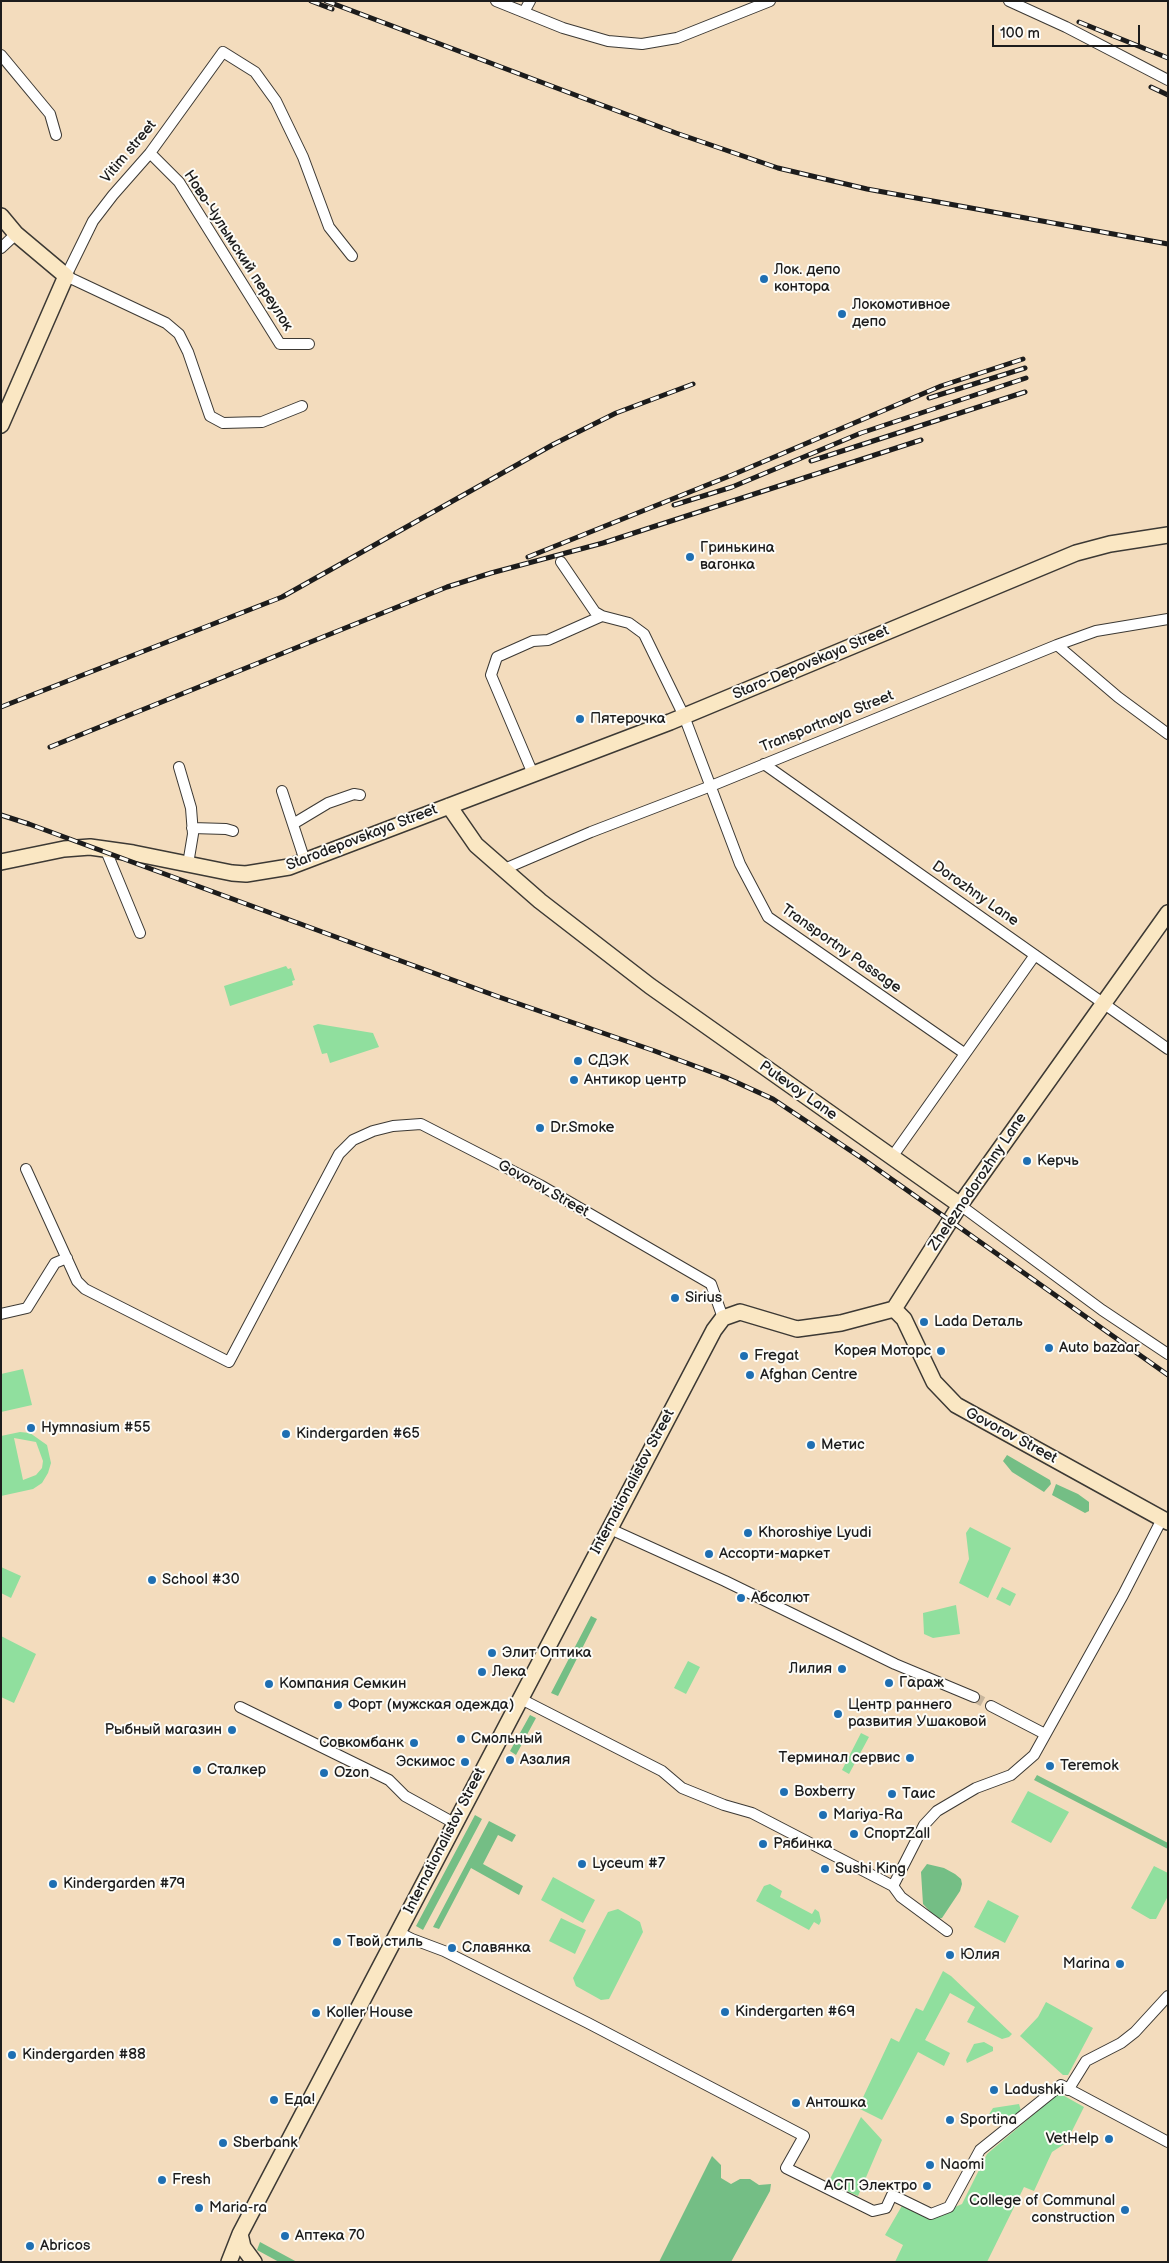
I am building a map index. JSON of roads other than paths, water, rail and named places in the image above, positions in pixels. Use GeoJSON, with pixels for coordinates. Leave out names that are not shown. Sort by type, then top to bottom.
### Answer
{"type":"FeatureCollection","features":[{"type":"Feature","properties":{"kind":"street"},"geometry":{"type":"LineString","coordinates":[[496,1],[563,28],[608,41],[642,44],[677,38],[770,1]]}},
{"type":"Feature","properties":{"kind":"street"},"geometry":{"type":"LineString","coordinates":[[524,12],[530,1]]}},
{"type":"Feature","properties":{"kind":"street"},"geometry":{"type":"LineString","coordinates":[[1009,1],[1066,27],[1168,80]]}},
{"type":"Feature","properties":{"kind":"street","name":"Vitim street"},"geometry":{"type":"LineString","coordinates":[[66,276],[93,221],[112,195],[150,154],[223,52],[255,72],[276,101],[303,157],[329,227],[352,256]]}},
{"type":"Feature","properties":{"kind":"street"},"geometry":{"type":"LineString","coordinates":[[1,55],[50,114],[56,135]]}},
{"type":"Feature","properties":{"kind":"street","name":"Ново-Чулымский переулок"},"geometry":{"type":"LineString","coordinates":[[150,154],[180,182],[280,344],[309,344]]}},
{"type":"Feature","properties":{"kind":"street"},"geometry":{"type":"LineString","coordinates":[[1,216],[16,234],[66,276],[166,323],[179,334],[188,352],[210,416],[223,423],[262,422],[302,406]]}},
{"type":"Feature","properties":{"kind":"street"},"geometry":{"type":"LineString","coordinates":[[1,248],[16,234]]}},
{"type":"Feature","properties":{"kind":"street"},"geometry":{"type":"LineString","coordinates":[[1,425],[66,276]]}},
{"type":"Feature","properties":{"kind":"street","name":"Staro-Depovskaya Street"},"geometry":{"type":"LineString","coordinates":[[449,806],[684,716],[1076,552],[1110,544],[1168,535]]}},
{"type":"Feature","properties":{"kind":"street"},"geometry":{"type":"LineString","coordinates":[[561,562],[596,612],[602,616]]}},
{"type":"Feature","properties":{"kind":"street"},"geometry":{"type":"LineString","coordinates":[[533,774],[491,675],[497,657],[533,640],[548,640],[602,616]]}},
{"type":"Feature","properties":{"kind":"street","name":"Transportny Passage"},"geometry":{"type":"LineString","coordinates":[[602,616],[629,623],[644,634],[684,716],[740,864],[768,917],[964,1053]]}},
{"type":"Feature","properties":{"kind":"street","name":"Transportnaya Street"},"geometry":{"type":"LineString","coordinates":[[502,870],[590,832],[711,786],[1057,644],[1096,631],[1168,619]]}},
{"type":"Feature","properties":{"kind":"street"},"geometry":{"type":"LineString","coordinates":[[1057,644],[1118,697],[1168,734]]}},
{"type":"Feature","properties":{"kind":"street","name":"Dorozhny Lane"},"geometry":{"type":"LineString","coordinates":[[764,764],[1168,1049]]}},
{"type":"Feature","properties":{"kind":"street"},"geometry":{"type":"LineString","coordinates":[[179,767],[191,808],[192,828],[188,864]]}},
{"type":"Feature","properties":{"kind":"street"},"geometry":{"type":"LineString","coordinates":[[282,791],[305,862]]}},
{"type":"Feature","properties":{"kind":"street"},"geometry":{"type":"LineString","coordinates":[[293,824],[328,802],[354,794],[360,796]]}},
{"type":"Feature","properties":{"kind":"street","name":"Starodepovskaya Street"},"geometry":{"type":"LineString","coordinates":[[1,862],[64,849],[90,847],[246,874],[289,867],[305,862],[449,806]]}},
{"type":"Feature","properties":{"kind":"street","name":"Putevoy Lane"},"geometry":{"type":"LineString","coordinates":[[449,806],[476,844],[502,870],[650,986],[892,1156],[1102,1310],[1168,1354]]}},
{"type":"Feature","properties":{"kind":"street"},"geometry":{"type":"LineString","coordinates":[[192,828],[233,831]]}},
{"type":"Feature","properties":{"kind":"street"},"geometry":{"type":"LineString","coordinates":[[102,848],[107,853],[140,932]]}},
{"type":"Feature","properties":{"kind":"street","name":"Zheleznodorozhny Lane"},"geometry":{"type":"LineString","coordinates":[[894,1309],[960,1205],[1168,913]]}},
{"type":"Feature","properties":{"kind":"street"},"geometry":{"type":"LineString","coordinates":[[892,1156],[1035,956]]}},
{"type":"Feature","properties":{"kind":"street","name":"Govorov Street"},"geometry":{"type":"LineString","coordinates":[[67,1258],[77,1281],[85,1289],[229,1362],[339,1154],[353,1140],[373,1131],[393,1126],[421,1124],[540,1185],[711,1284],[724,1318]]}},
{"type":"Feature","properties":{"kind":"street"},"geometry":{"type":"LineString","coordinates":[[1,1314],[27,1308],[55,1263],[67,1258],[26,1169]]}},
{"type":"Feature","properties":{"kind":"street"},"geometry":{"type":"LineString","coordinates":[[724,1318],[740,1312],[797,1329],[841,1322],[894,1309]]}},
{"type":"Feature","properties":{"kind":"street","name":"Govorov Street"},"geometry":{"type":"LineString","coordinates":[[894,1309],[904,1319],[934,1382],[956,1406],[1165,1521]]}},
{"type":"Feature","properties":{"kind":"street","name":"Internationalistov Street"},"geometry":{"type":"LineString","coordinates":[[229,2262],[240,2234],[608,1528],[714,1330],[724,1318]]}},
{"type":"Feature","properties":{"kind":"street"},"geometry":{"type":"LineString","coordinates":[[892,1886],[924,1825],[937,1811],[976,1788],[1011,1775],[1034,1755],[1165,1521]]}},
{"type":"Feature","properties":{"kind":"street"},"geometry":{"type":"LineString","coordinates":[[608,1528],[725,1581],[895,1664],[974,1697]]}},
{"type":"Feature","properties":{"kind":"street"},"geometry":{"type":"LineString","coordinates":[[519,1698],[662,1771],[682,1788],[724,1805],[752,1813],[892,1886],[901,1898],[947,1931]]}},
{"type":"Feature","properties":{"kind":"street"},"geometry":{"type":"LineString","coordinates":[[991,1706],[1045,1734]]}},
{"type":"Feature","properties":{"kind":"street"},"geometry":{"type":"LineString","coordinates":[[240,1707],[389,1780],[405,1796],[454,1823]]}},
{"type":"Feature","properties":{"kind":"street"},"geometry":{"type":"LineString","coordinates":[[398,1932],[444,1951],[588,2023],[804,2136],[786,2168],[873,2210],[886,2208],[892,2195],[931,2214],[949,2208],[980,2150],[1061,2085],[1168,2142]]}},
{"type":"Feature","properties":{"kind":"street"},"geometry":{"type":"LineString","coordinates":[[1068,2090],[1086,2061],[1135,2032],[1168,1996]]}},
{"type":"Feature","properties":{"kind":"street"},"geometry":{"type":"LineString","coordinates":[[240,2234],[244,2247],[254,2262]]}},
{"type":"Feature","properties":{"kind":"tunnel"},"geometry":{"type":"LineString","coordinates":[[974,1697],[991,1706]]}},
{"type":"Feature","properties":{"kind":"railway"},"geometry":{"type":"LineString","coordinates":[[311,1],[332,9]]}},
{"type":"Feature","properties":{"kind":"railway"},"geometry":{"type":"LineString","coordinates":[[326,1],[676,133],[778,168],[867,189],[1168,244]]}},
{"type":"Feature","properties":{"kind":"railway"},"geometry":{"type":"LineString","coordinates":[[1079,22],[1168,58]]}},
{"type":"Feature","properties":{"kind":"railway"},"geometry":{"type":"LineString","coordinates":[[1151,87],[1168,95]]}},
{"type":"Feature","properties":{"kind":"railway"},"geometry":{"type":"LineString","coordinates":[[528,557],[732,475],[941,386],[1023,359]]}},
{"type":"Feature","properties":{"kind":"railway"},"geometry":{"type":"LineString","coordinates":[[929,398],[1025,368]]}},
{"type":"Feature","properties":{"kind":"railway"},"geometry":{"type":"LineString","coordinates":[[674,505],[732,487],[861,433],[1026,378]]}},
{"type":"Feature","properties":{"kind":"railway"},"geometry":{"type":"LineString","coordinates":[[1,707],[282,597],[554,444],[616,413],[693,384]]}},
{"type":"Feature","properties":{"kind":"railway"},"geometry":{"type":"LineString","coordinates":[[811,461],[1025,392]]}},
{"type":"Feature","properties":{"kind":"railway"},"geometry":{"type":"LineString","coordinates":[[50,747],[447,587],[491,573],[603,543],[921,440]]}},
{"type":"Feature","properties":{"kind":"railway"},"geometry":{"type":"LineString","coordinates":[[1,815],[499,997],[652,1050],[727,1078],[773,1099],[863,1159],[1168,1375]]}},
{"type":"Feature","properties":{"kind":"place","name":"Лок. депо контора"},"geometry":{"type":"Point","coordinates":[764,279]}},
{"type":"Feature","properties":{"kind":"place","name":"Локомотивное депо"},"geometry":{"type":"Point","coordinates":[842,314]}},
{"type":"Feature","properties":{"kind":"place","name":"Гринькина вагонка"},"geometry":{"type":"Point","coordinates":[690,557]}},
{"type":"Feature","properties":{"kind":"place","name":"Пятерочка"},"geometry":{"type":"Point","coordinates":[580,719]}},
{"type":"Feature","properties":{"kind":"place","name":"СДЭК"},"geometry":{"type":"Point","coordinates":[578,1061]}},
{"type":"Feature","properties":{"kind":"place","name":"Антикор центр"},"geometry":{"type":"Point","coordinates":[574,1080]}},
{"type":"Feature","properties":{"kind":"place","name":"Dr.Smoke"},"geometry":{"type":"Point","coordinates":[540,1128]}},
{"type":"Feature","properties":{"kind":"place","name":"Керчь"},"geometry":{"type":"Point","coordinates":[1027,1161]}},
{"type":"Feature","properties":{"kind":"place","name":"Sirius"},"geometry":{"type":"Point","coordinates":[675,1298]}},
{"type":"Feature","properties":{"kind":"place","name":"Lada Dеталь"},"geometry":{"type":"Point","coordinates":[924,1322]}},
{"type":"Feature","properties":{"kind":"place","name":"Auto bazaar"},"geometry":{"type":"Point","coordinates":[1049,1348]}},
{"type":"Feature","properties":{"kind":"place","name":"Корея Моторс"},"geometry":{"type":"Point","coordinates":[941,1351]}},
{"type":"Feature","properties":{"kind":"place","name":"Fregat"},"geometry":{"type":"Point","coordinates":[744,1356]}},
{"type":"Feature","properties":{"kind":"place","name":"Afghan Сentre"},"geometry":{"type":"Point","coordinates":[750,1375]}},
{"type":"Feature","properties":{"kind":"place","name":"Hymnasium #55"},"geometry":{"type":"Point","coordinates":[31,1428]}},
{"type":"Feature","properties":{"kind":"place","name":"Kindergarden #65"},"geometry":{"type":"Point","coordinates":[286,1434]}},
{"type":"Feature","properties":{"kind":"place","name":"Метис"},"geometry":{"type":"Point","coordinates":[811,1445]}},
{"type":"Feature","properties":{"kind":"place","name":"Khoroshiye Lyudi"},"geometry":{"type":"Point","coordinates":[748,1533]}},
{"type":"Feature","properties":{"kind":"place","name":"Ассорти-маркет"},"geometry":{"type":"Point","coordinates":[709,1554]}},
{"type":"Feature","properties":{"kind":"place","name":"School #30"},"geometry":{"type":"Point","coordinates":[152,1580]}},
{"type":"Feature","properties":{"kind":"place","name":"Абсолют"},"geometry":{"type":"Point","coordinates":[741,1598]}},
{"type":"Feature","properties":{"kind":"place","name":"Элит Оптика"},"geometry":{"type":"Point","coordinates":[492,1653]}},
{"type":"Feature","properties":{"kind":"place","name":"Лилия"},"geometry":{"type":"Point","coordinates":[842,1669]}},
{"type":"Feature","properties":{"kind":"place","name":"Лека"},"geometry":{"type":"Point","coordinates":[482,1672]}},
{"type":"Feature","properties":{"kind":"place","name":"Гараж"},"geometry":{"type":"Point","coordinates":[889,1683]}},
{"type":"Feature","properties":{"kind":"place","name":"Компания Семкин"},"geometry":{"type":"Point","coordinates":[269,1684]}},
{"type":"Feature","properties":{"kind":"place","name":"Форт (мужская одежда)"},"geometry":{"type":"Point","coordinates":[338,1705]}},
{"type":"Feature","properties":{"kind":"place","name":"Центр раннего развития Ушаковой"},"geometry":{"type":"Point","coordinates":[838,1714]}},
{"type":"Feature","properties":{"kind":"place","name":"Рыбный магазин"},"geometry":{"type":"Point","coordinates":[232,1730]}},
{"type":"Feature","properties":{"kind":"place","name":"Смольный"},"geometry":{"type":"Point","coordinates":[461,1739]}},
{"type":"Feature","properties":{"kind":"place","name":"Совкомбанк"},"geometry":{"type":"Point","coordinates":[414,1743]}},
{"type":"Feature","properties":{"kind":"place","name":"Терминал сервис"},"geometry":{"type":"Point","coordinates":[910,1758]}},
{"type":"Feature","properties":{"kind":"place","name":"Азалия"},"geometry":{"type":"Point","coordinates":[510,1760]}},
{"type":"Feature","properties":{"kind":"place","name":"Эскимос"},"geometry":{"type":"Point","coordinates":[465,1762]}},
{"type":"Feature","properties":{"kind":"place","name":"Teremok"},"geometry":{"type":"Point","coordinates":[1050,1766]}},
{"type":"Feature","properties":{"kind":"place","name":"Сталкер"},"geometry":{"type":"Point","coordinates":[197,1770]}},
{"type":"Feature","properties":{"kind":"place","name":"Ozon"},"geometry":{"type":"Point","coordinates":[324,1773]}},
{"type":"Feature","properties":{"kind":"place","name":"Boxberry"},"geometry":{"type":"Point","coordinates":[784,1792]}},
{"type":"Feature","properties":{"kind":"place","name":"Таис"},"geometry":{"type":"Point","coordinates":[892,1794]}},
{"type":"Feature","properties":{"kind":"place","name":"Mariya-Ra"},"geometry":{"type":"Point","coordinates":[823,1815]}},
{"type":"Feature","properties":{"kind":"place","name":"СпортZall"},"geometry":{"type":"Point","coordinates":[854,1834]}},
{"type":"Feature","properties":{"kind":"place","name":"Рябинка"},"geometry":{"type":"Point","coordinates":[763,1844]}},
{"type":"Feature","properties":{"kind":"place","name":"Lyceum #7"},"geometry":{"type":"Point","coordinates":[582,1864]}},
{"type":"Feature","properties":{"kind":"place","name":"Sushi King"},"geometry":{"type":"Point","coordinates":[825,1869]}},
{"type":"Feature","properties":{"kind":"place","name":"Kindergarden #79"},"geometry":{"type":"Point","coordinates":[53,1884]}},
{"type":"Feature","properties":{"kind":"place","name":"Твой стиль"},"geometry":{"type":"Point","coordinates":[337,1942]}},
{"type":"Feature","properties":{"kind":"place","name":"Славянка"},"geometry":{"type":"Point","coordinates":[452,1948]}},
{"type":"Feature","properties":{"kind":"place","name":"Юлия"},"geometry":{"type":"Point","coordinates":[950,1955]}},
{"type":"Feature","properties":{"kind":"place","name":"Marina"},"geometry":{"type":"Point","coordinates":[1120,1964]}},
{"type":"Feature","properties":{"kind":"place","name":"Kindergarten #69"},"geometry":{"type":"Point","coordinates":[725,2012]}},
{"type":"Feature","properties":{"kind":"place","name":"Koller House"},"geometry":{"type":"Point","coordinates":[316,2013]}},
{"type":"Feature","properties":{"kind":"place","name":"Kindergarden #88"},"geometry":{"type":"Point","coordinates":[12,2055]}},
{"type":"Feature","properties":{"kind":"place","name":"Ladushki"},"geometry":{"type":"Point","coordinates":[994,2090]}},
{"type":"Feature","properties":{"kind":"place","name":"Еда!"},"geometry":{"type":"Point","coordinates":[274,2100]}},
{"type":"Feature","properties":{"kind":"place","name":"Антошка"},"geometry":{"type":"Point","coordinates":[796,2103]}},
{"type":"Feature","properties":{"kind":"place","name":"Sportina"},"geometry":{"type":"Point","coordinates":[950,2120]}},
{"type":"Feature","properties":{"kind":"place","name":"VetHelp"},"geometry":{"type":"Point","coordinates":[1109,2139]}},
{"type":"Feature","properties":{"kind":"place","name":"Sberbank"},"geometry":{"type":"Point","coordinates":[223,2143]}},
{"type":"Feature","properties":{"kind":"place","name":"Naomi"},"geometry":{"type":"Point","coordinates":[930,2165]}},
{"type":"Feature","properties":{"kind":"place","name":"Fresh"},"geometry":{"type":"Point","coordinates":[162,2180]}},
{"type":"Feature","properties":{"kind":"place","name":"АСП Электро"},"geometry":{"type":"Point","coordinates":[927,2186]}},
{"type":"Feature","properties":{"kind":"place","name":"Maria-ra"},"geometry":{"type":"Point","coordinates":[199,2208]}},
{"type":"Feature","properties":{"kind":"place","name":"College of Communal construction"},"geometry":{"type":"Point","coordinates":[1125,2210]}},
{"type":"Feature","properties":{"kind":"place","name":"Аптека 70"},"geometry":{"type":"Point","coordinates":[285,2236]}},
{"type":"Feature","properties":{"kind":"place","name":"Abricos"},"geometry":{"type":"Point","coordinates":[30,2246]}}]}
